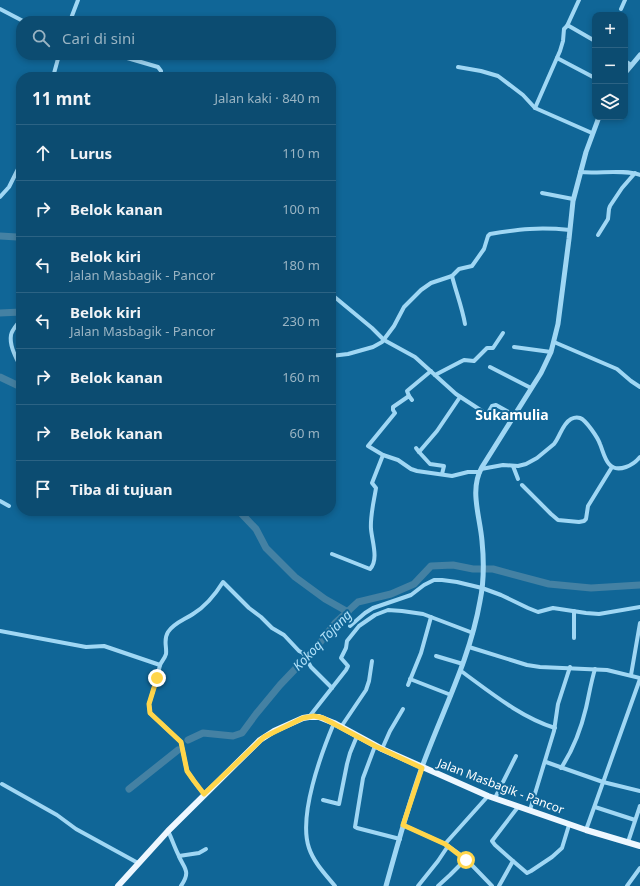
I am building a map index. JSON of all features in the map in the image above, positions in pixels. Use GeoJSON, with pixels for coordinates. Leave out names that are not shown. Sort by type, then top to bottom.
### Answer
{"type":"FeatureCollection","features":[{"type":"Feature","properties":{"kind":"main road","name":"Jalan Masbagik - Pancor"},"geometry":{"type":"LineString","coordinates":[[309,717],[319,717],[334,723],[375,746],[488,796],[570,825],[640,846]]}},
{"type":"Feature","properties":{"kind":"main road"},"geometry":{"type":"LineString","coordinates":[[118,886],[204,794],[264,737],[309,717]]}},
{"type":"Feature","properties":{"kind":"street"},"geometry":{"type":"LineString","coordinates":[[72,16],[78,0]]}},
{"type":"Feature","properties":{"kind":"street"},"geometry":{"type":"LineString","coordinates":[[535,108],[557,58],[563,41],[564,29],[567,26],[579,0]]}},
{"type":"Feature","properties":{"kind":"street"},"geometry":{"type":"LineString","coordinates":[[621,9],[625,0]]}},
{"type":"Feature","properties":{"kind":"street"},"geometry":{"type":"LineString","coordinates":[[0,9],[16,17]]}},
{"type":"Feature","properties":{"kind":"street"},"geometry":{"type":"LineString","coordinates":[[567,26],[592,39]]}},
{"type":"Feature","properties":{"kind":"street"},"geometry":{"type":"LineString","coordinates":[[628,69],[640,55]]}},
{"type":"Feature","properties":{"kind":"street"},"geometry":{"type":"LineString","coordinates":[[557,58],[592,76]]}},
{"type":"Feature","properties":{"kind":"street"},"geometry":{"type":"LineString","coordinates":[[54,72],[58,60]]}},
{"type":"Feature","properties":{"kind":"street"},"geometry":{"type":"LineString","coordinates":[[134,60],[158,67],[161,72]]}},
{"type":"Feature","properties":{"kind":"street"},"geometry":{"type":"LineString","coordinates":[[458,67],[498,76],[523,95],[535,108],[592,133]]}},
{"type":"Feature","properties":{"kind":"street"},"geometry":{"type":"LineString","coordinates":[[386,886],[403,825],[422,768],[461,671],[473,633],[482,588],[483,574],[481,534],[476,498],[477,482],[480,471],[531,388],[551,352],[558,324],[573,199],[592,133],[598,120]]}},
{"type":"Feature","properties":{"kind":"street"},"geometry":{"type":"LineString","coordinates":[[580,172],[638,174]]}},
{"type":"Feature","properties":{"kind":"street"},"geometry":{"type":"LineString","coordinates":[[0,197],[9,187],[16,173]]}},
{"type":"Feature","properties":{"kind":"street"},"geometry":{"type":"LineString","coordinates":[[598,235],[608,219],[610,206],[622,188],[638,174]]}},
{"type":"Feature","properties":{"kind":"street"},"geometry":{"type":"LineString","coordinates":[[542,193],[573,199]]}},
{"type":"Feature","properties":{"kind":"street"},"geometry":{"type":"LineString","coordinates":[[336,355],[348,354],[372,347],[384,340],[404,307],[415,295],[431,283],[452,276],[460,269],[473,265],[484,249],[490,234],[515,229],[537,228],[570,230]]}},
{"type":"Feature","properties":{"kind":"street"},"geometry":{"type":"LineString","coordinates":[[452,276],[455,290],[462,307],[465,324]]}},
{"type":"Feature","properties":{"kind":"street"},"geometry":{"type":"LineString","coordinates":[[336,298],[384,340],[415,356],[435,376],[460,397],[485,413],[489,412],[492,406],[495,405],[514,415]]}},
{"type":"Feature","properties":{"kind":"street"},"geometry":{"type":"LineString","coordinates":[[16,326],[11,337],[13,351],[16,357]]}},
{"type":"Feature","properties":{"kind":"street"},"geometry":{"type":"LineString","coordinates":[[435,376],[464,360],[474,361],[486,348],[493,348],[503,333]]}},
{"type":"Feature","properties":{"kind":"street"},"geometry":{"type":"LineString","coordinates":[[554,342],[617,369],[631,381],[640,386]]}},
{"type":"Feature","properties":{"kind":"street"},"geometry":{"type":"LineString","coordinates":[[514,348],[551,352]]}},
{"type":"Feature","properties":{"kind":"street"},"geometry":{"type":"LineString","coordinates":[[490,367],[531,388]]}},
{"type":"Feature","properties":{"kind":"street"},"geometry":{"type":"LineString","coordinates":[[412,400],[407,392],[431,371]]}},
{"type":"Feature","properties":{"kind":"street"},"geometry":{"type":"LineString","coordinates":[[409,396],[393,407],[395,413],[368,444],[369,447],[383,455],[398,460],[414,471],[454,475],[480,471],[503,465],[513,466],[526,464],[537,458],[554,444],[565,425],[571,419],[575,418],[583,420],[595,435],[612,467],[620,469],[633,465],[640,457]]}},
{"type":"Feature","properties":{"kind":"street"},"geometry":{"type":"LineString","coordinates":[[442,474],[444,466],[430,464],[418,450],[437,430],[460,397]]}},
{"type":"Feature","properties":{"kind":"street"},"geometry":{"type":"LineString","coordinates":[[332,554],[370,569],[373,565],[374,551],[371,521],[376,488],[372,483],[383,455]]}},
{"type":"Feature","properties":{"kind":"street"},"geometry":{"type":"LineString","coordinates":[[513,466],[518,479]]}},
{"type":"Feature","properties":{"kind":"street"},"geometry":{"type":"LineString","coordinates":[[522,485],[558,520],[584,521],[586,519],[588,506],[612,467]]}},
{"type":"Feature","properties":{"kind":"street"},"geometry":{"type":"LineString","coordinates":[[0,501],[9,506]]}},
{"type":"Feature","properties":{"kind":"street"},"geometry":{"type":"LineString","coordinates":[[350,626],[373,608],[411,595],[424,585],[434,580],[457,582],[482,588],[538,612],[553,608],[574,613],[599,614],[640,607]]}},
{"type":"Feature","properties":{"kind":"street"},"geometry":{"type":"LineString","coordinates":[[204,794],[187,771],[181,742],[150,713],[148,708],[160,665],[165,654],[164,641],[168,632],[178,622],[191,616],[205,605],[222,584],[272,628],[284,635],[305,657],[311,667],[332,688]]}},
{"type":"Feature","properties":{"kind":"street"},"geometry":{"type":"LineString","coordinates":[[309,717],[347,668],[347,664],[341,659],[346,650],[346,641],[359,626],[370,618],[388,610],[416,613],[432,617],[473,633]]}},
{"type":"Feature","properties":{"kind":"street"},"geometry":{"type":"LineString","coordinates":[[574,613],[574,638]]}},
{"type":"Feature","properties":{"kind":"street"},"geometry":{"type":"LineString","coordinates":[[408,685],[421,653],[432,617]]}},
{"type":"Feature","properties":{"kind":"street"},"geometry":{"type":"LineString","coordinates":[[631,675],[640,623]]}},
{"type":"Feature","properties":{"kind":"street"},"geometry":{"type":"LineString","coordinates":[[0,631],[86,647],[104,646],[160,665]]}},
{"type":"Feature","properties":{"kind":"street"},"geometry":{"type":"LineString","coordinates":[[469,647],[506,660],[527,665],[613,671],[631,675],[640,679],[586,830]]}},
{"type":"Feature","properties":{"kind":"street"},"geometry":{"type":"LineString","coordinates":[[436,656],[463,664]]}},
{"type":"Feature","properties":{"kind":"street"},"geometry":{"type":"LineString","coordinates":[[341,727],[366,690],[369,683],[372,661]]}},
{"type":"Feature","properties":{"kind":"street"},"geometry":{"type":"LineString","coordinates":[[530,810],[546,762],[555,728],[558,704],[570,668]]}},
{"type":"Feature","properties":{"kind":"street"},"geometry":{"type":"LineString","coordinates":[[561,768],[569,754],[580,728],[595,669]]}},
{"type":"Feature","properties":{"kind":"street"},"geometry":{"type":"LineString","coordinates":[[461,671],[518,711],[535,721],[555,728]]}},
{"type":"Feature","properties":{"kind":"street"},"geometry":{"type":"LineString","coordinates":[[410,679],[451,695]]}},
{"type":"Feature","properties":{"kind":"street"},"geometry":{"type":"LineString","coordinates":[[382,749],[390,731],[403,709]]}},
{"type":"Feature","properties":{"kind":"street"},"geometry":{"type":"LineString","coordinates":[[334,723],[320,761],[310,796],[306,837],[312,856],[335,886]]}},
{"type":"Feature","properties":{"kind":"street"},"geometry":{"type":"LineString","coordinates":[[323,800],[340,804],[348,758],[357,736]]}},
{"type":"Feature","properties":{"kind":"street"},"geometry":{"type":"LineString","coordinates":[[375,746],[363,778],[355,826],[356,828],[400,839]]}},
{"type":"Feature","properties":{"kind":"street"},"geometry":{"type":"LineString","coordinates":[[495,798],[516,756]]}},
{"type":"Feature","properties":{"kind":"street"},"geometry":{"type":"LineString","coordinates":[[546,762],[603,782],[640,791]]}},
{"type":"Feature","properties":{"kind":"street"},"geometry":{"type":"LineString","coordinates":[[2,784],[57,815],[81,832],[138,863]]}},
{"type":"Feature","properties":{"kind":"street"},"geometry":{"type":"LineString","coordinates":[[418,886],[438,861],[446,845],[488,796]]}},
{"type":"Feature","properties":{"kind":"street"},"geometry":{"type":"LineString","coordinates":[[628,842],[640,806]]}},
{"type":"Feature","properties":{"kind":"street"},"geometry":{"type":"LineString","coordinates":[[518,807],[492,842],[527,873],[552,857],[562,848],[570,825]]}},
{"type":"Feature","properties":{"kind":"street"},"geometry":{"type":"LineString","coordinates":[[595,807],[635,820]]}},
{"type":"Feature","properties":{"kind":"street"},"geometry":{"type":"LineString","coordinates":[[403,825],[446,845],[466,860],[492,886]]}},
{"type":"Feature","properties":{"kind":"street"},"geometry":{"type":"LineString","coordinates":[[168,831],[186,870],[185,879],[182,886]]}},
{"type":"Feature","properties":{"kind":"street"},"geometry":{"type":"LineString","coordinates":[[179,856],[199,853],[206,849]]}},
{"type":"Feature","properties":{"kind":"street"},"geometry":{"type":"LineString","coordinates":[[438,886],[466,860]]}},
{"type":"Feature","properties":{"kind":"street"},"geometry":{"type":"LineString","coordinates":[[499,886],[513,861]]}},
{"type":"Feature","properties":{"kind":"street"},"geometry":{"type":"LineString","coordinates":[[627,886],[639,874],[640,868]]}},
{"type":"Feature","properties":{"kind":"waterway"},"geometry":{"type":"LineString","coordinates":[[0,236],[16,237]]}},
{"type":"Feature","properties":{"kind":"waterway"},"geometry":{"type":"LineString","coordinates":[[0,313],[16,312]]}},
{"type":"Feature","properties":{"kind":"waterway"},"geometry":{"type":"LineString","coordinates":[[0,377],[16,385]]}},
{"type":"Feature","properties":{"kind":"waterway"},"geometry":{"type":"LineString","coordinates":[[244,516],[256,529],[266,548],[295,577],[325,599],[348,612]]}},
{"type":"Feature","properties":{"kind":"waterway","name":"Kokoq Tojang"},"geometry":{"type":"LineString","coordinates":[[188,740],[203,733],[233,736],[242,733],[280,685],[319,644],[335,623],[358,602],[391,594],[414,584],[431,566],[453,565],[473,569],[493,569],[549,584],[591,588],[640,585]]}},
{"type":"Feature","properties":{"kind":"waterway","name":"Kokoq Tojang"},"geometry":{"type":"LineString","coordinates":[[129,789],[178,750]]}},
{"type":"Feature","properties":{"kind":"district","name":"Sukamulia"},"geometry":{"type":"Point","coordinates":[512,414]}},
{"type":"Feature","properties":{"kind":"route"},"geometry":{"type":"LineString","coordinates":[[157,678],[148,708],[150,713],[181,742],[187,771],[198,788],[204,794],[264,737],[303,718],[314,716],[323,718],[375,746],[422,768],[403,825],[445,844],[466,860]]}}]}
